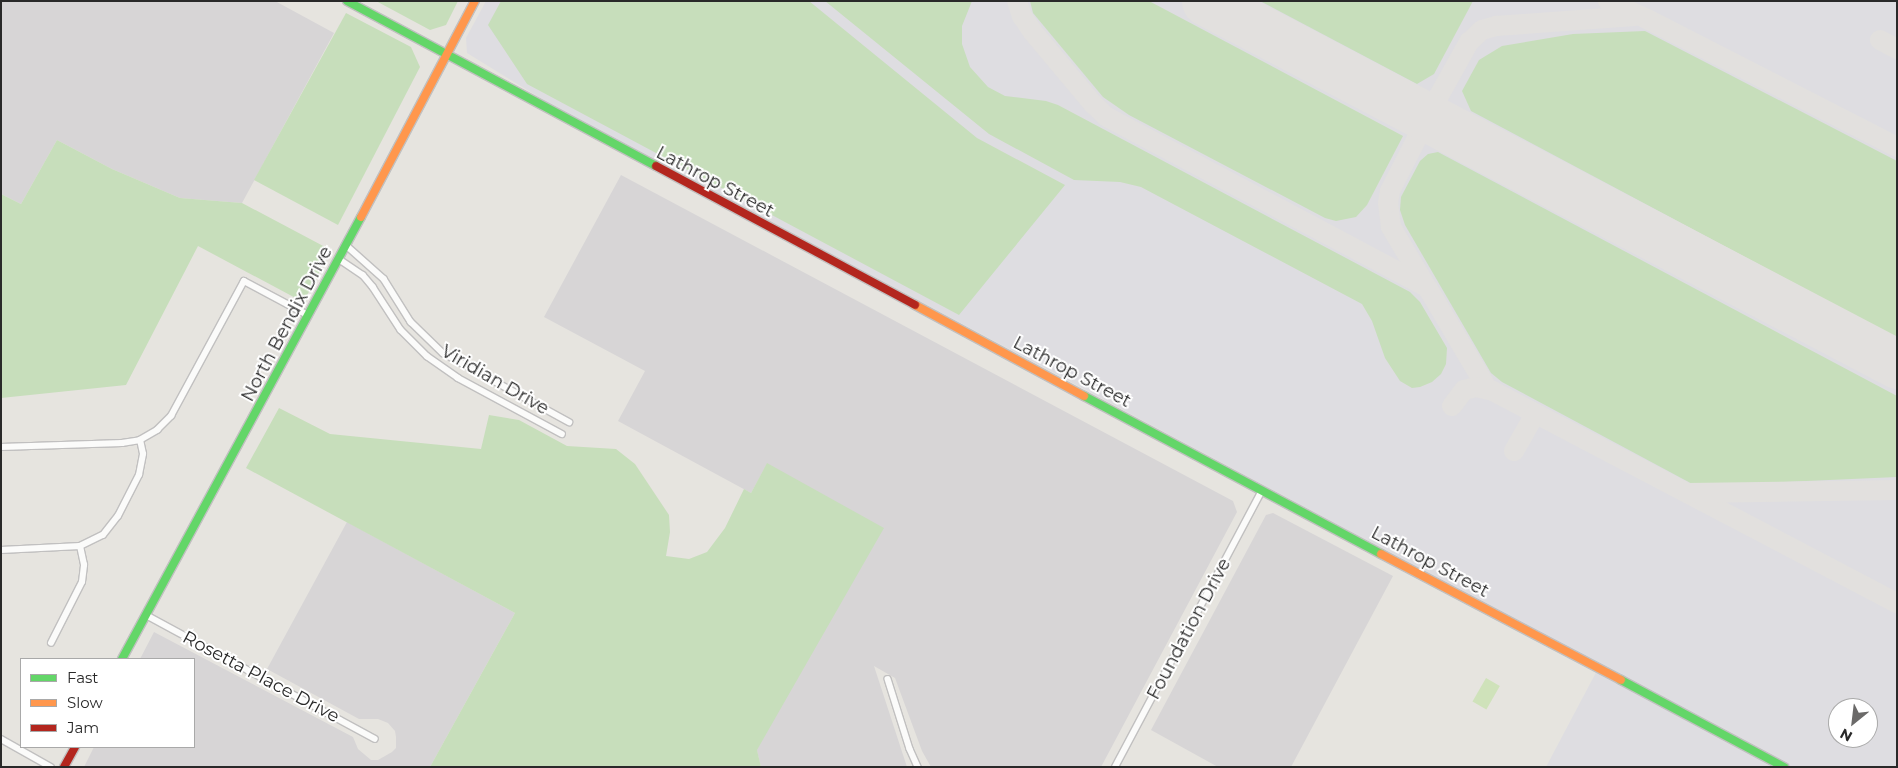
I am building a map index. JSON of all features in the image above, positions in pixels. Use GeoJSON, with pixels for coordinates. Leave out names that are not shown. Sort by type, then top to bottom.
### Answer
{"type":"FeatureCollection","features":[{"type":"Feature","properties":{"kind":"street","name":"Lathrop Street"},"geometry":{"type":"LineString","coordinates":[[347,1],[1262,491],[1784,767]]}},
{"type":"Feature","properties":{"kind":"street","name":"North Bendix Drive"},"geometry":{"type":"LineString","coordinates":[[123,658],[339,259],[474,1]]}},
{"type":"Feature","properties":{"kind":"street","name":"Viridian Drive"},"geometry":{"type":"LineString","coordinates":[[346,245],[378,272],[411,322],[443,353],[568,422]]}},
{"type":"Feature","properties":{"kind":"street","name":"Viridian Drive"},"geometry":{"type":"LineString","coordinates":[[339,259],[363,275],[401,330],[427,356],[458,378],[562,434]]}},
{"type":"Feature","properties":{"kind":"street"},"geometry":{"type":"LineString","coordinates":[[1,447],[122,443],[140,440],[157,430],[171,416],[244,281],[308,315]]}},
{"type":"Feature","properties":{"kind":"street"},"geometry":{"type":"LineString","coordinates":[[1,550],[80,546],[103,535],[118,516],[142,468],[140,440]]}},
{"type":"Feature","properties":{"kind":"street","name":"Foundation Drive"},"geometry":{"type":"LineString","coordinates":[[1116,767],[1262,491]]}},
{"type":"Feature","properties":{"kind":"street"},"geometry":{"type":"LineString","coordinates":[[51,643],[82,582],[84,570],[80,546]]}},
{"type":"Feature","properties":{"kind":"street","name":"Rosetta Place Drive"},"geometry":{"type":"LineString","coordinates":[[146,615],[376,739]]}},
{"type":"Feature","properties":{"kind":"street"},"geometry":{"type":"LineString","coordinates":[[888,679],[910,749],[918,767]]}},
{"type":"Feature","properties":{"kind":"street"},"geometry":{"type":"LineString","coordinates":[[1,739],[51,767]]}},
{"type":"Feature","properties":{"kind":"street"},"geometry":{"type":"LineString","coordinates":[[64,767],[74,748]]}},
{"type":"Feature","properties":{"kind":"shaded area"},"geometry":{"type":"Polygon","coordinates":[[[1,1],[275,1],[334,33],[242,203],[180,198],[112,169],[57,140],[21,204],[1,194],[1,1]]]}},
{"type":"Feature","properties":{"kind":"shaded area"},"geometry":{"type":"Polygon","coordinates":[[[486,1],[1897,1],[1897,767],[1546,767],[1600,665],[545,101],[467,53],[466,38],[486,1]]]}},
{"type":"Feature","properties":{"kind":"shaded area"},"geometry":{"type":"Polygon","coordinates":[[[621,175],[1233,501],[1237,512],[1101,767],[931,767],[922,751],[895,678],[874,666],[907,767],[761,767],[757,751],[767,464],[751,493],[618,421],[645,371],[544,317],[621,175]]]}},
{"type":"Feature","properties":{"kind":"shaded area"},"geometry":{"type":"Polygon","coordinates":[[[1273,513],[1393,576],[1291,767],[1218,767],[1151,730],[1266,515],[1273,513]]]}},
{"type":"Feature","properties":{"kind":"shaded area"},"geometry":{"type":"Polygon","coordinates":[[[347,522],[515,613],[430,767],[84,767],[94,748],[195,748],[195,658],[141,658],[154,632],[353,737],[358,749],[371,760],[378,760],[396,748],[395,731],[388,723],[378,719],[359,719],[267,669],[347,522]]]}},
{"type":"Feature","properties":{"kind":"green space"},"geometry":{"type":"Polygon","coordinates":[[[376,1],[458,1],[446,25],[430,30],[376,1]]]}},
{"type":"Feature","properties":{"kind":"green space"},"geometry":{"type":"Polygon","coordinates":[[[501,1],[809,1],[977,138],[1065,185],[959,315],[527,84],[488,25],[501,1]]]}},
{"type":"Feature","properties":{"kind":"green space"},"geometry":{"type":"Polygon","coordinates":[[[825,1],[972,1],[962,26],[962,44],[970,67],[988,87],[1005,96],[1046,101],[1058,105],[1410,292],[1420,302],[1447,348],[1446,364],[1441,374],[1432,382],[1412,388],[1400,381],[1385,358],[1372,321],[1362,304],[1141,187],[1120,182],[1074,180],[989,134],[825,1]]]}},
{"type":"Feature","properties":{"kind":"green space"},"geometry":{"type":"Polygon","coordinates":[[[1030,1],[1149,1],[1403,136],[1367,205],[1356,217],[1336,221],[1325,218],[1129,115],[1103,97],[1033,13],[1030,1]]]}},
{"type":"Feature","properties":{"kind":"green space"},"geometry":{"type":"Polygon","coordinates":[[[1260,1],[1473,1],[1434,74],[1417,84],[1260,1]]]}},
{"type":"Feature","properties":{"kind":"green space"},"geometry":{"type":"Polygon","coordinates":[[[346,13],[411,47],[420,67],[338,225],[254,180],[346,13]]]}},
{"type":"Feature","properties":{"kind":"green space"},"geometry":{"type":"Polygon","coordinates":[[[1645,31],[1897,161],[1897,338],[1471,111],[1462,91],[1479,60],[1502,46],[1573,34],[1645,31]]]}},
{"type":"Feature","properties":{"kind":"green space"},"geometry":{"type":"Polygon","coordinates":[[[57,140],[112,169],[180,198],[242,203],[327,248],[318,276],[303,302],[198,246],[126,385],[1,398],[1,194],[21,204],[57,140]]]}},
{"type":"Feature","properties":{"kind":"green space"},"geometry":{"type":"Polygon","coordinates":[[[1438,152],[1897,396],[1897,477],[1696,486],[1502,382],[1491,373],[1405,225],[1400,210],[1401,197],[1420,161],[1428,154],[1438,152]]]}},
{"type":"Feature","properties":{"kind":"green space"},"geometry":{"type":"Polygon","coordinates":[[[279,408],[330,434],[481,449],[489,415],[519,420],[567,446],[616,449],[635,464],[669,515],[670,532],[666,556],[689,559],[707,552],[725,528],[744,489],[751,493],[767,463],[884,528],[757,750],[761,767],[430,767],[515,613],[246,468],[279,408]]]}},
{"type":"Feature","properties":{"kind":"green space"},"geometry":{"type":"Polygon","coordinates":[[[1486,678],[1500,686],[1486,709],[1472,701],[1486,678]]]}},
{"type":"Feature","properties":{"kind":"taxiway"},"geometry":{"type":"LineString","coordinates":[[1017,1],[1022,16],[1032,31],[1093,104],[1107,117],[1427,287],[1487,388],[1897,603]]}},
{"type":"Feature","properties":{"kind":"taxiway"},"geometry":{"type":"LineString","coordinates":[[1608,1],[1647,19],[1897,147]]}},
{"type":"Feature","properties":{"kind":"taxiway"},"geometry":{"type":"LineString","coordinates":[[1454,130],[1439,114],[1436,101],[1469,42],[1482,30],[1496,26],[1635,16]]}},
{"type":"Feature","properties":{"kind":"taxiway"},"geometry":{"type":"LineString","coordinates":[[1880,40],[1897,49]]}},
{"type":"Feature","properties":{"kind":"taxiway"},"geometry":{"type":"LineString","coordinates":[[1426,286],[1391,227],[1388,203],[1390,191],[1417,138],[1424,131],[1432,129],[1454,130]]}},
{"type":"Feature","properties":{"kind":"taxiway"},"geometry":{"type":"LineString","coordinates":[[1452,406],[1464,390],[1476,387],[1493,391]]}},
{"type":"Feature","properties":{"kind":"taxiway"},"geometry":{"type":"LineString","coordinates":[[1514,451],[1535,414]]}},
{"type":"Feature","properties":{"kind":"taxiway"},"geometry":{"type":"LineString","coordinates":[[1688,493],[1897,490]]}},
{"type":"Feature","properties":{"kind":"runway"},"geometry":{"type":"LineString","coordinates":[[1206,1],[1897,364]]}},
{"type":"Feature","properties":{"kind":"traffic: fast"},"geometry":{"type":"LineString","coordinates":[[347,1],[656,166]]}},
{"type":"Feature","properties":{"kind":"traffic: fast"},"geometry":{"type":"LineString","coordinates":[[123,658],[361,217]]}},
{"type":"Feature","properties":{"kind":"traffic: fast"},"geometry":{"type":"LineString","coordinates":[[1084,396],[1381,554]]}},
{"type":"Feature","properties":{"kind":"traffic: fast"},"geometry":{"type":"LineString","coordinates":[[1621,680],[1784,767]]}},
{"type":"Feature","properties":{"kind":"traffic: slow"},"geometry":{"type":"LineString","coordinates":[[361,217],[475,1]]}},
{"type":"Feature","properties":{"kind":"traffic: slow"},"geometry":{"type":"LineString","coordinates":[[915,305],[1084,396]]}},
{"type":"Feature","properties":{"kind":"traffic: slow"},"geometry":{"type":"LineString","coordinates":[[1381,554],[1621,680]]}},
{"type":"Feature","properties":{"kind":"traffic: jam"},"geometry":{"type":"LineString","coordinates":[[656,166],[915,305]]}},
{"type":"Feature","properties":{"kind":"traffic: jam"},"geometry":{"type":"LineString","coordinates":[[64,767],[74,748]]}}]}
